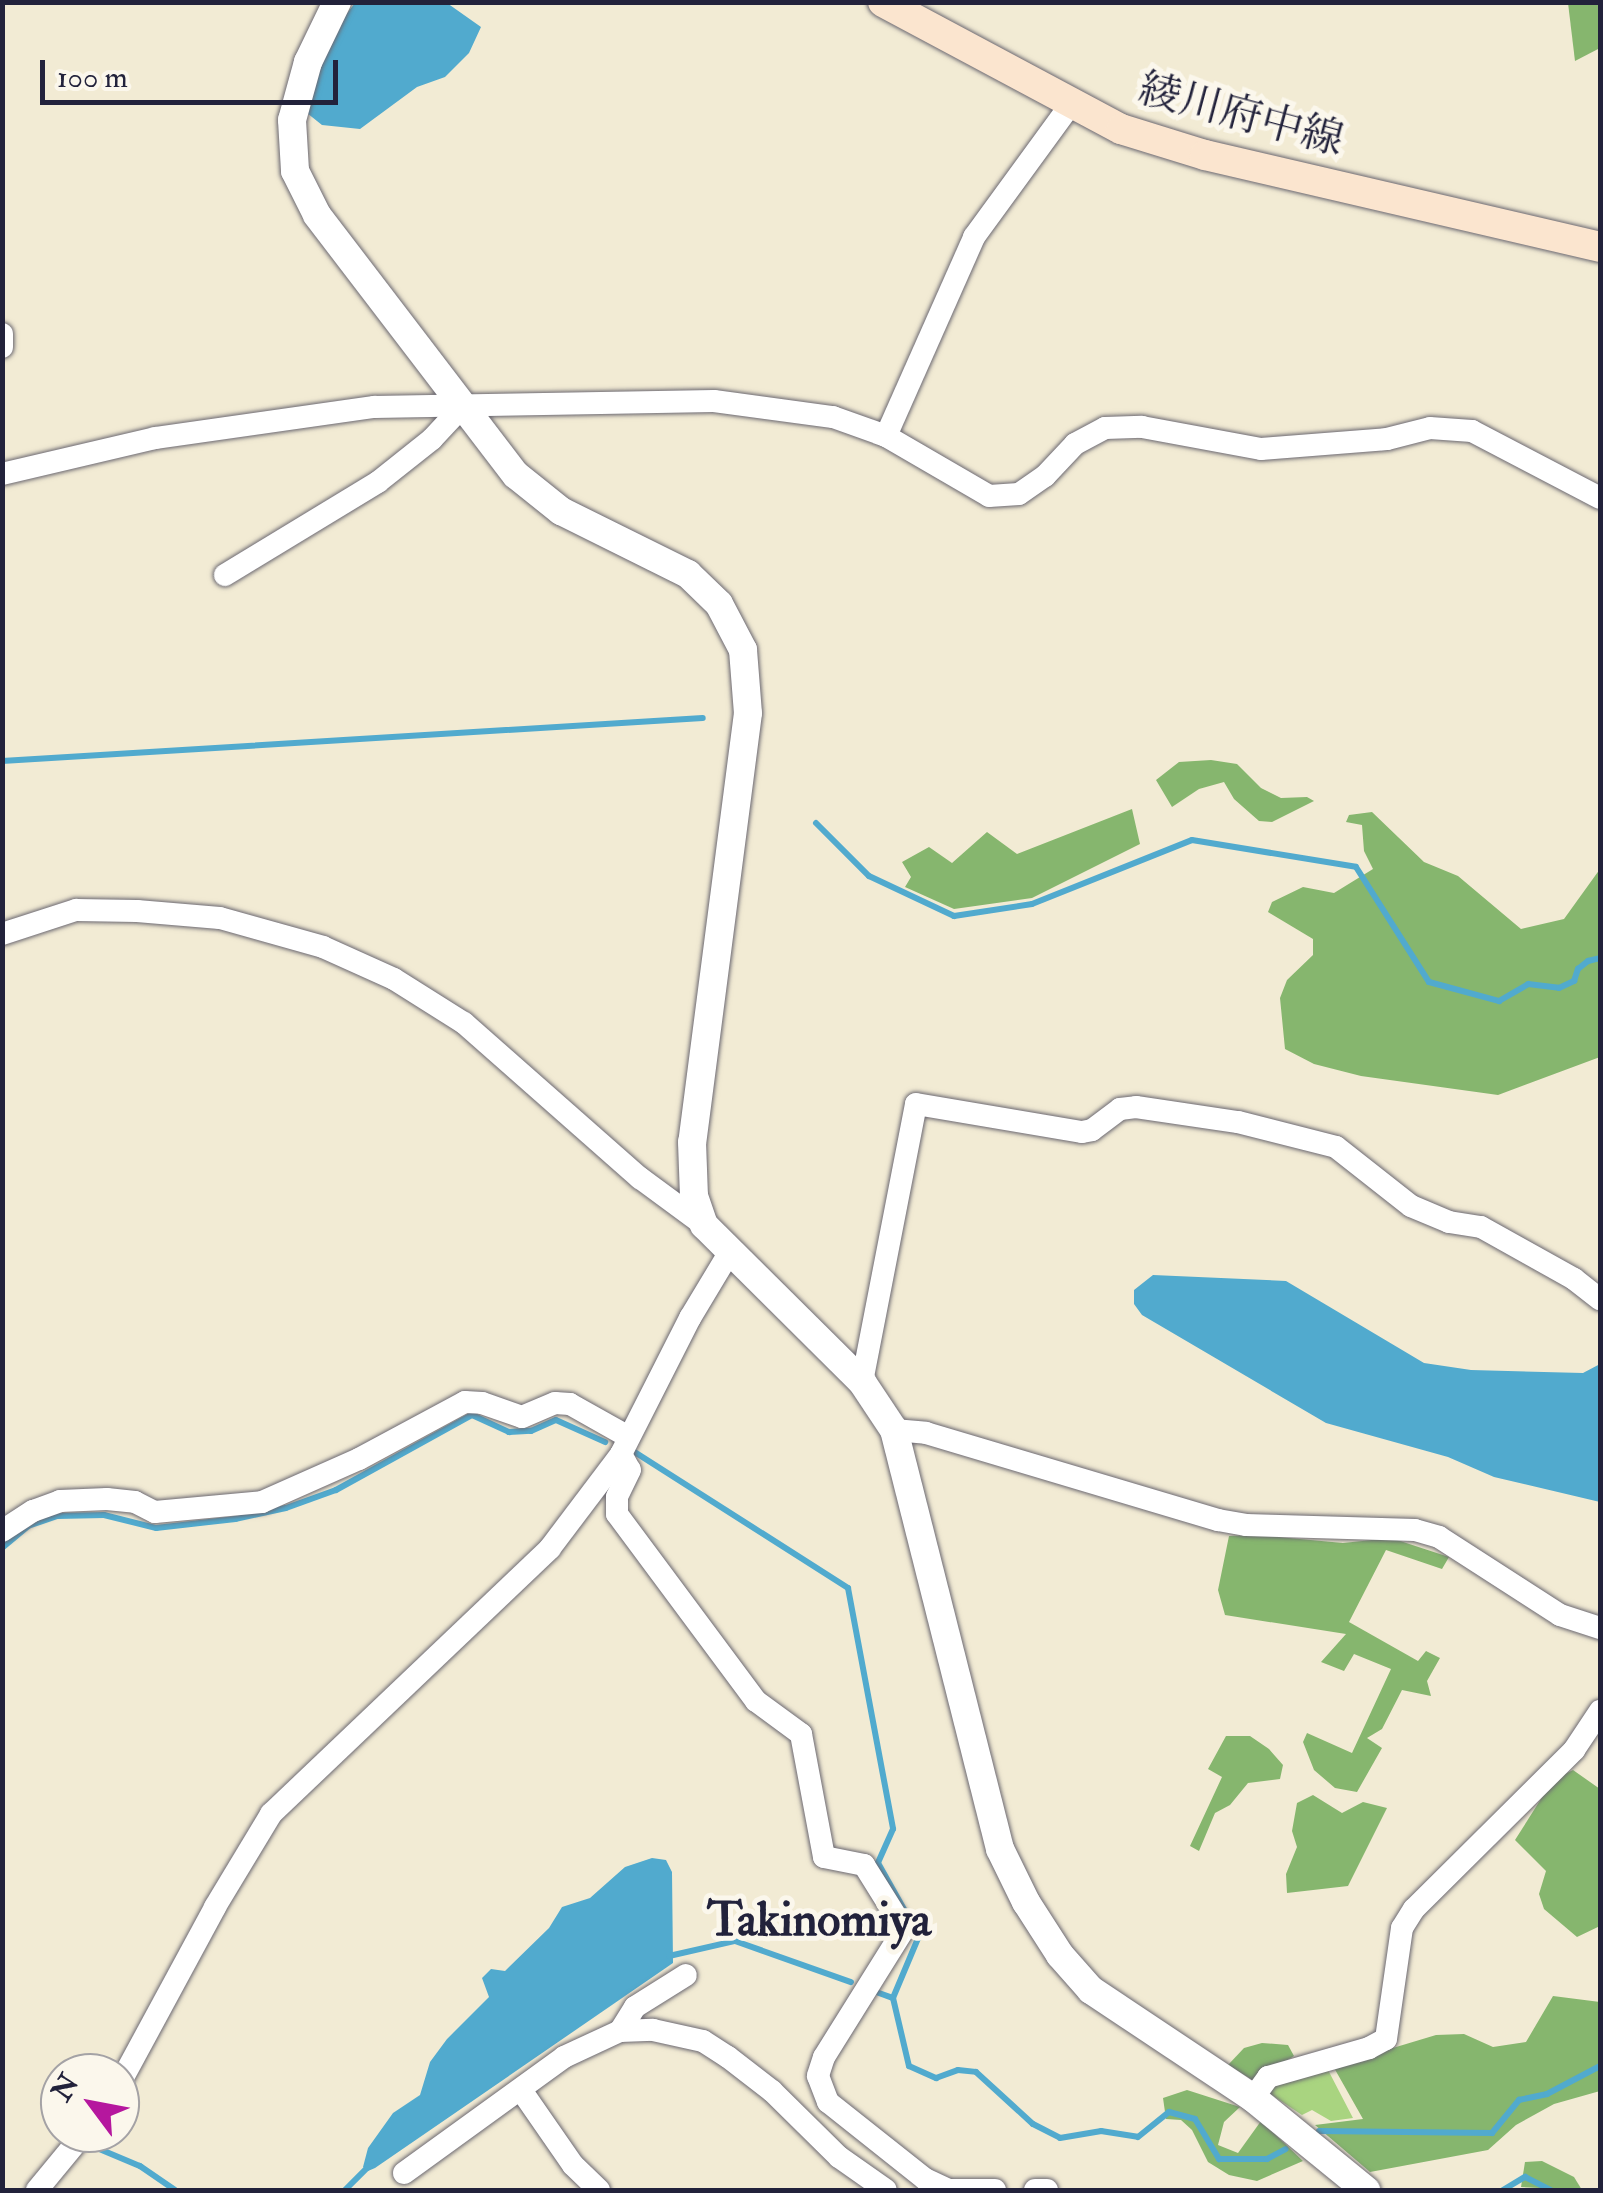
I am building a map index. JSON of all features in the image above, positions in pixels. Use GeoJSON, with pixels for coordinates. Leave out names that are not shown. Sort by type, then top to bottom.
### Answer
{"type":"FeatureCollection","features":[{"type":"Feature","properties":{"kind":"main road","name":"綾川府中線"},"geometry":{"type":"LineString","coordinates":[[883,2],[1121,129],[1205,155],[1600,246]]}},
{"type":"Feature","properties":{"kind":"street"},"geometry":{"type":"LineString","coordinates":[[337,2],[297,91],[291,146],[295,171],[316,215],[496,454],[540,496],[584,524],[665,560],[704,587],[732,624],[743,650],[748,713],[690,1170],[704,1225]]}},
{"type":"Feature","properties":{"kind":"street"},"geometry":{"type":"LineString","coordinates":[[886,436],[974,237],[1072,104]]}},
{"type":"Feature","properties":{"kind":"street"},"geometry":{"type":"LineString","coordinates":[[2,334],[2,347]]}},
{"type":"Feature","properties":{"kind":"street"},"geometry":{"type":"LineString","coordinates":[[2,474],[155,438],[374,407],[714,401],[833,417],[886,436],[989,496],[1018,494],[1045,476],[1075,444],[1106,428],[1188,433],[1261,449],[1388,439],[1430,428],[1472,431],[1600,498]]}},
{"type":"Feature","properties":{"kind":"street"},"geometry":{"type":"LineString","coordinates":[[225,575],[378,482],[432,439],[461,408]]}},
{"type":"Feature","properties":{"kind":"street"},"geometry":{"type":"LineString","coordinates":[[2,934],[76,910],[137,912],[220,918],[323,947],[394,979],[464,1023],[640,1178],[704,1225],[862,1382],[894,1430],[1000,1850],[1026,1902],[1060,1955],[1091,1990],[1252,2098],[1366,2190]]}},
{"type":"Feature","properties":{"kind":"street"},"geometry":{"type":"LineString","coordinates":[[862,1382],[916,1104],[1082,1132],[1092,1130],[1120,1109],[1136,1107],[1238,1122],[1336,1147],[1411,1206],[1448,1222],[1481,1226],[1574,1279],[1600,1299]]}},
{"type":"Feature","properties":{"kind":"street"},"geometry":{"type":"LineString","coordinates":[[136,2053],[215,1906],[271,1814],[550,1548],[624,1445],[729,1252]]}},
{"type":"Feature","properties":{"kind":"street"},"geometry":{"type":"LineString","coordinates":[[2,1531],[33,1511],[60,1501],[121,1500],[155,1512],[262,1502],[359,1459],[465,1402],[482,1403],[522,1417],[554,1404],[570,1404],[624,1445],[630,1470],[617,1498],[617,1514],[756,1701],[801,1734],[824,1857],[864,1864],[904,1929],[824,2056],[818,2076],[828,2102],[844,2119],[884,2144],[925,2179],[949,2190],[995,2190]]}},
{"type":"Feature","properties":{"kind":"street"},"geometry":{"type":"LineString","coordinates":[[894,1430],[926,1433],[1232,1523],[1415,1530],[1439,1537],[1560,1614],[1600,1628]]}},
{"type":"Feature","properties":{"kind":"street"},"geometry":{"type":"LineString","coordinates":[[1252,2098],[1268,2077],[1369,2048],[1386,2039],[1402,1928],[1414,1909],[1574,1750],[1600,1711]]}},
{"type":"Feature","properties":{"kind":"street"},"geometry":{"type":"LineString","coordinates":[[620,2031],[636,2007],[686,1975]]}},
{"type":"Feature","properties":{"kind":"street"},"geometry":{"type":"LineString","coordinates":[[404,2173],[564,2057],[620,2031],[653,2030],[703,2041],[772,2091],[839,2157],[886,2190]]}},
{"type":"Feature","properties":{"kind":"street"},"geometry":{"type":"LineString","coordinates":[[521,2090],[573,2165],[599,2190]]}},
{"type":"Feature","properties":{"kind":"street"},"geometry":{"type":"LineString","coordinates":[[37,2190],[68,2153]]}},
{"type":"Feature","properties":{"kind":"street"},"geometry":{"type":"LineString","coordinates":[[1035,2190],[1047,2190]]}},
{"type":"Feature","properties":{"kind":"green space"},"geometry":{"type":"Polygon","coordinates":[[[1568,3],[1600,3],[1600,48],[1575,61],[1568,3]]]}},
{"type":"Feature","properties":{"kind":"green space"},"geometry":{"type":"Polygon","coordinates":[[[1211,760],[1237,764],[1261,788],[1281,798],[1307,797],[1314,801],[1272,822],[1259,821],[1234,799],[1224,782],[1199,789],[1172,807],[1156,780],[1179,762],[1211,760]]]}},
{"type":"Feature","properties":{"kind":"green space"},"geometry":{"type":"Polygon","coordinates":[[[1132,809],[1140,844],[1032,898],[954,909],[905,887],[911,877],[902,862],[929,847],[952,863],[987,832],[1017,854],[1132,809]]]}},
{"type":"Feature","properties":{"kind":"green space"},"geometry":{"type":"Polygon","coordinates":[[[1372,812],[1424,862],[1458,876],[1521,929],[1564,919],[1600,869],[1600,1057],[1498,1095],[1361,1076],[1314,1064],[1285,1049],[1280,998],[1287,980],[1313,955],[1313,939],[1268,912],[1272,902],[1303,887],[1334,893],[1373,869],[1364,851],[1362,825],[1346,822],[1349,815],[1372,812]]]}},
{"type":"Feature","properties":{"kind":"green space"},"geometry":{"type":"Polygon","coordinates":[[[1229,1536],[1343,1543],[1391,1538],[1449,1557],[1442,1569],[1386,1550],[1349,1622],[1418,1661],[1426,1651],[1440,1658],[1427,1681],[1431,1696],[1402,1690],[1382,1729],[1367,1738],[1382,1748],[1357,1792],[1335,1788],[1314,1770],[1303,1742],[1307,1733],[1352,1753],[1391,1669],[1354,1654],[1344,1671],[1321,1662],[1346,1634],[1225,1615],[1218,1590],[1229,1536]]]}},
{"type":"Feature","properties":{"kind":"green space"},"geometry":{"type":"Polygon","coordinates":[[[1226,1736],[1250,1736],[1269,1749],[1283,1765],[1280,1779],[1248,1783],[1230,1805],[1215,1813],[1199,1851],[1190,1846],[1222,1777],[1208,1769],[1226,1736]]]}},
{"type":"Feature","properties":{"kind":"green space"},"geometry":{"type":"Polygon","coordinates":[[[1573,1770],[1600,1789],[1600,1926],[1577,1937],[1544,1909],[1539,1894],[1546,1871],[1515,1840],[1553,1780],[1573,1770]]]}},
{"type":"Feature","properties":{"kind":"green space"},"geometry":{"type":"Polygon","coordinates":[[[1313,1795],[1342,1813],[1363,1802],[1387,1808],[1348,1886],[1287,1893],[1286,1874],[1297,1847],[1292,1831],[1297,1803],[1313,1795]]]}},
{"type":"Feature","properties":{"kind":"green space"},"geometry":{"type":"Polygon","coordinates":[[[1553,1996],[1600,2002],[1600,2091],[1554,2104],[1516,2125],[1488,2150],[1370,2172],[1315,2125],[1363,2119],[1333,2066],[1436,2035],[1464,2034],[1493,2047],[1526,2042],[1553,1996]]]}},
{"type":"Feature","properties":{"kind":"green space"},"geometry":{"type":"Polygon","coordinates":[[[1262,2043],[1288,2045],[1294,2056],[1254,2081],[1228,2065],[1244,2048],[1262,2043]]]}},
{"type":"Feature","properties":{"kind":"green space"},"geometry":{"type":"Polygon","coordinates":[[[1327,2068],[1353,2118],[1331,2121],[1312,2110],[1302,2115],[1266,2091],[1276,2082],[1327,2068]]]}},
{"type":"Feature","properties":{"kind":"green space"},"geometry":{"type":"Polygon","coordinates":[[[1187,2090],[1240,2107],[1224,2122],[1218,2145],[1238,2153],[1261,2121],[1303,2161],[1257,2181],[1229,2175],[1208,2162],[1192,2130],[1181,2120],[1166,2119],[1163,2098],[1187,2090]]]}},
{"type":"Feature","properties":{"kind":"green space"},"geometry":{"type":"Polygon","coordinates":[[[1542,2161],[1574,2177],[1582,2190],[1521,2187],[1525,2162],[1542,2161]]]}},
{"type":"Feature","properties":{"kind":"water"},"geometry":{"type":"Polygon","coordinates":[[[355,3],[447,3],[481,27],[469,53],[445,77],[417,87],[360,129],[322,125],[307,113],[317,76],[338,25],[355,3]]]}},
{"type":"Feature","properties":{"kind":"water"},"geometry":{"type":"Polygon","coordinates":[[[1153,1275],[1286,1281],[1424,1363],[1471,1370],[1583,1373],[1600,1364],[1600,1502],[1494,1477],[1448,1457],[1326,1423],[1142,1315],[1134,1304],[1134,1290],[1153,1275]]]}},
{"type":"Feature","properties":{"kind":"water"},"geometry":{"type":"Polygon","coordinates":[[[652,1858],[666,1860],[672,1872],[673,1963],[375,2168],[368,2171],[363,2167],[368,2148],[393,2113],[420,2095],[430,2062],[447,2039],[489,1997],[482,1978],[491,1969],[505,1971],[549,1928],[562,1907],[590,1898],[625,1867],[652,1858]]]}},
{"type":"Feature","properties":{"kind":"waterway"},"geometry":{"type":"LineString","coordinates":[[2,761],[703,718]]}},
{"type":"Feature","properties":{"kind":"waterway"},"geometry":{"type":"LineString","coordinates":[[816,823],[869,876],[954,916],[1032,904],[1192,840],[1356,867],[1429,982],[1499,1001],[1528,984],[1559,988],[1574,981],[1578,969],[1588,961],[1600,958]]}},
{"type":"Feature","properties":{"kind":"waterway"},"geometry":{"type":"LineString","coordinates":[[2,1548],[28,1526],[57,1516],[104,1515],[156,1528],[235,1519],[286,1508],[336,1490],[472,1415],[509,1432],[531,1431],[556,1420],[605,1442]]}},
{"type":"Feature","properties":{"kind":"waterway"},"geometry":{"type":"LineString","coordinates":[[633,1451],[848,1588],[893,1829],[878,1863],[919,1936],[893,1998]]}},
{"type":"Feature","properties":{"kind":"waterway"},"geometry":{"type":"LineString","coordinates":[[669,1956],[735,1941],[851,1982]]}},
{"type":"Feature","properties":{"kind":"waterway"},"geometry":{"type":"LineString","coordinates":[[879,1993],[893,1998],[909,2066],[936,2078],[958,2070],[976,2072],[1033,2124],[1060,2138],[1101,2131],[1138,2137],[1169,2112],[1195,2119],[1219,2159],[1267,2159],[1286,2149]]}},
{"type":"Feature","properties":{"kind":"waterway"},"geometry":{"type":"LineString","coordinates":[[1319,2131],[1492,2133],[1519,2100],[1547,2094],[1600,2066]]}},
{"type":"Feature","properties":{"kind":"waterway"},"geometry":{"type":"LineString","coordinates":[[109,2153],[140,2166],[175,2190]]}},
{"type":"Feature","properties":{"kind":"waterway"},"geometry":{"type":"LineString","coordinates":[[345,2190],[372,2163]]}},
{"type":"Feature","properties":{"kind":"waterway"},"geometry":{"type":"LineString","coordinates":[[1503,2190],[1525,2177],[1551,2190]]}},
{"type":"Feature","properties":{"kind":"district","name":"Takinomiya"},"geometry":{"type":"Point","coordinates":[819,1921]}}]}
